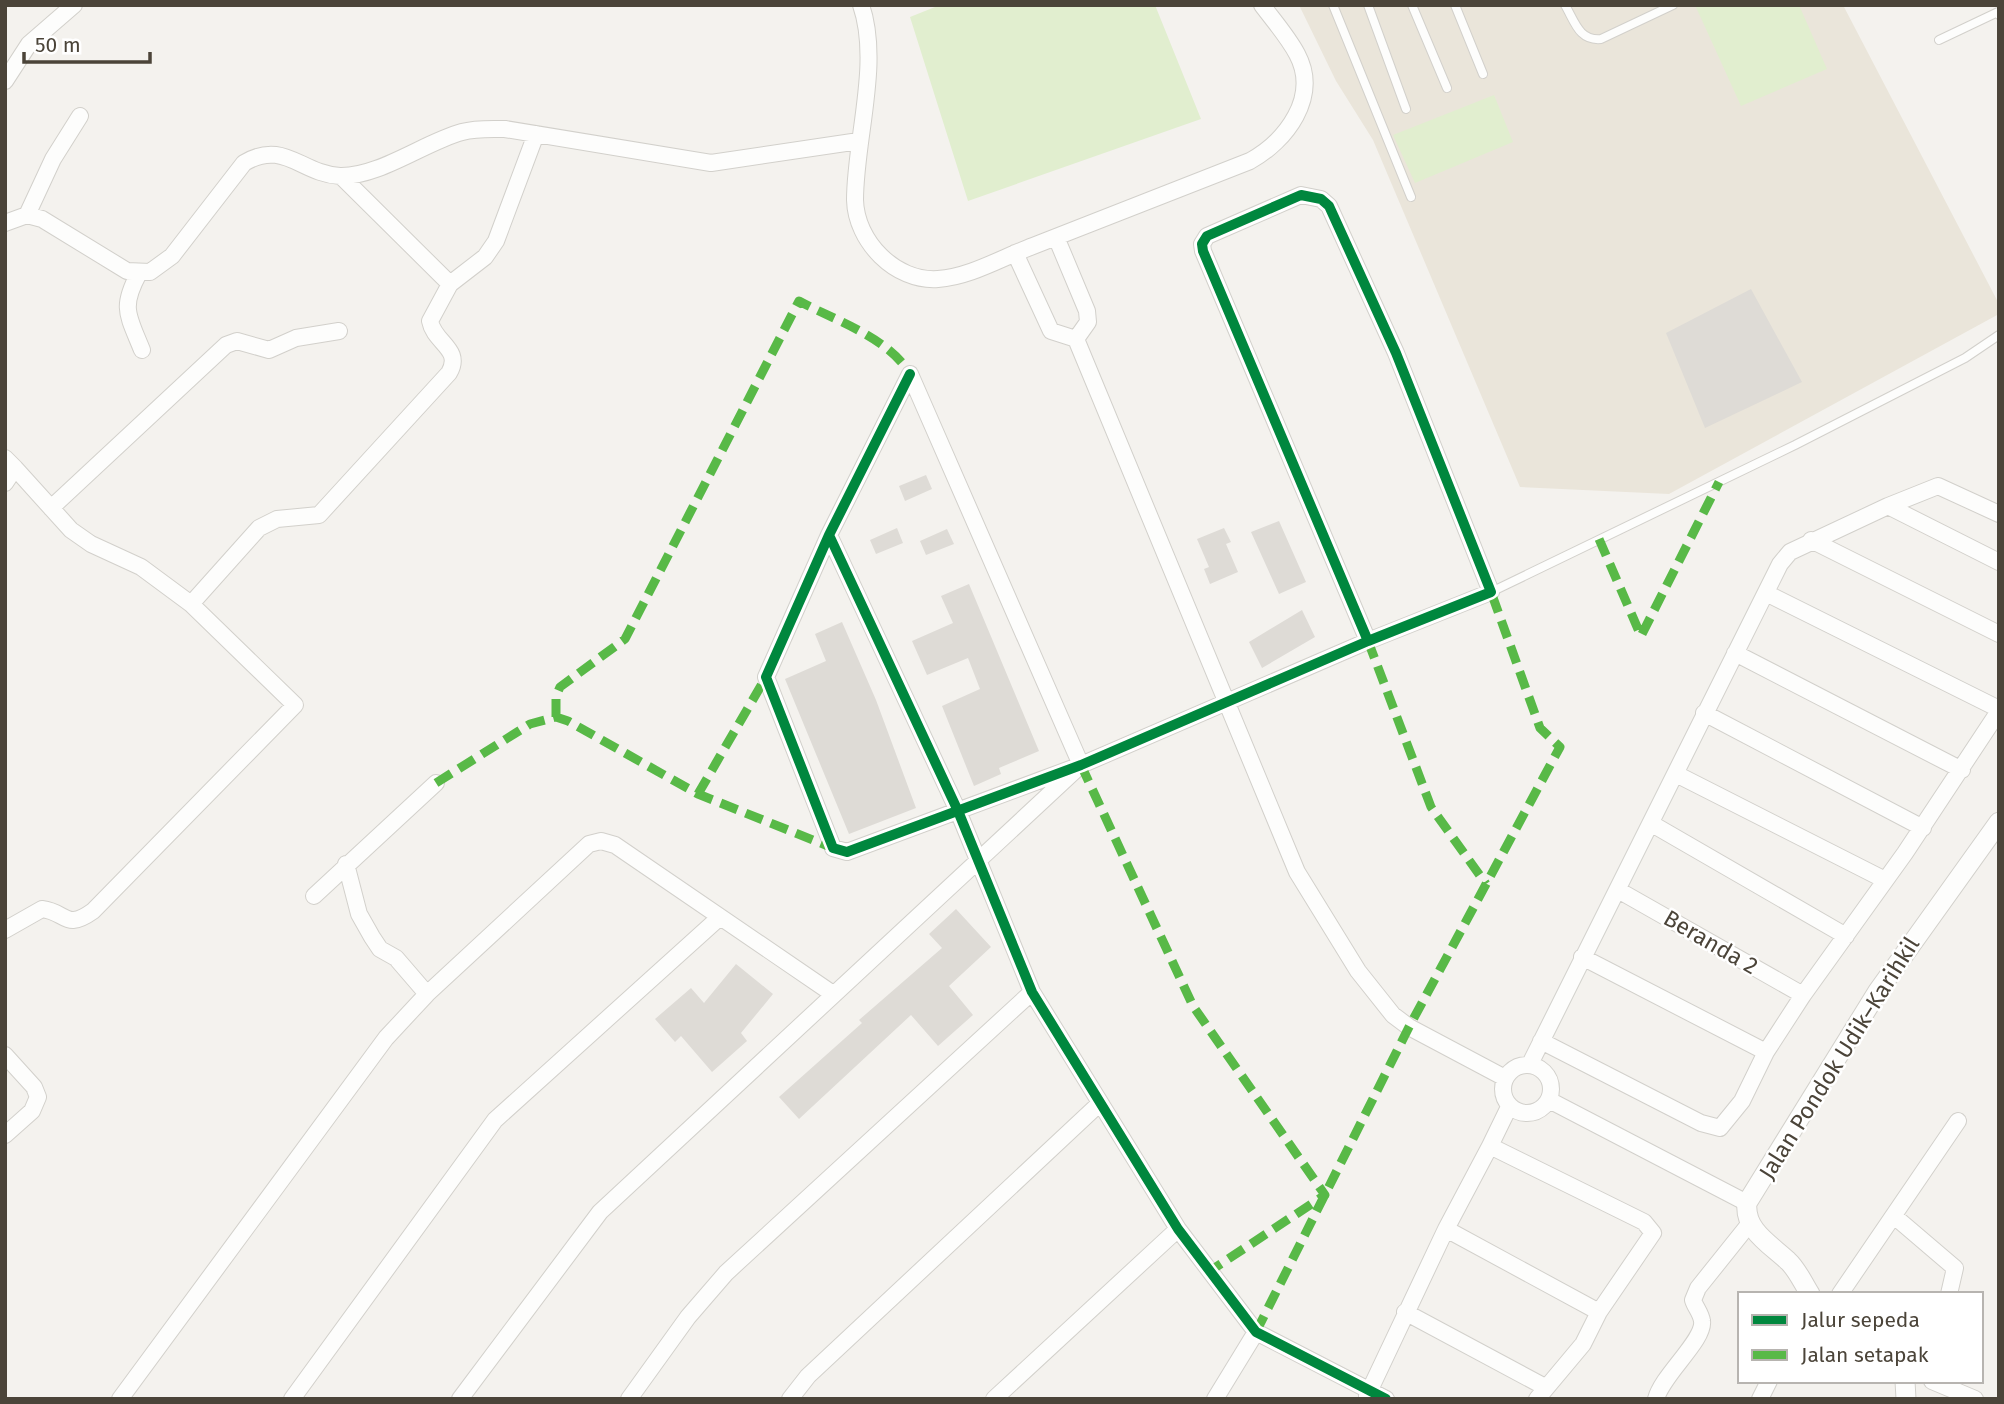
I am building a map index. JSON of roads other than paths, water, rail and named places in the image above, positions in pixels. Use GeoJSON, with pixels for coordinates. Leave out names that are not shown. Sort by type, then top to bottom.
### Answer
{"type":"FeatureCollection","features":[{"type":"Feature","properties":{"kind":"street"},"geometry":{"type":"LineString","coordinates":[[5,81],[29,44],[74,5]]}},
{"type":"Feature","properties":{"kind":"street"},"geometry":{"type":"LineString","coordinates":[[861,5],[868,60],[859,141],[855,200],[857,219],[862,234],[875,251],[893,266],[917,277],[937,279],[958,275],[1015,253],[1250,161],[1268,151],[1285,135],[1303,99],[1304,80],[1298,56],[1262,5]]}},
{"type":"Feature","properties":{"kind":"street"},"geometry":{"type":"LineString","coordinates":[[27,215],[53,159],[80,116]]}},
{"type":"Feature","properties":{"kind":"street"},"geometry":{"type":"LineString","coordinates":[[5,223],[27,215],[42,219],[114,264],[139,274],[150,272],[167,262],[244,163],[259,154],[274,152],[324,173],[341,176],[363,172],[462,132],[505,129],[711,163],[859,141]]}},
{"type":"Feature","properties":{"kind":"street"},"geometry":{"type":"LineString","coordinates":[[191,604],[259,528],[277,519],[319,515],[449,373],[455,360],[435,334],[430,321],[450,284],[485,257],[496,242],[536,134]]}},
{"type":"Feature","properties":{"kind":"street"},"geometry":{"type":"LineString","coordinates":[[341,176],[450,284]]}},
{"type":"Feature","properties":{"kind":"street"},"geometry":{"type":"LineString","coordinates":[[1081,765],[911,374],[829,535],[766,677],[833,848],[847,852],[1081,765],[1368,641],[1491,592],[1395,353],[1329,206],[1313,197],[1301,195],[1207,236],[1202,244],[1203,251],[1368,641]]}},
{"type":"Feature","properties":{"kind":"street"},"geometry":{"type":"LineString","coordinates":[[1056,237],[1087,311],[1088,321],[1076,339]]}},
{"type":"Feature","properties":{"kind":"street"},"geometry":{"type":"LineString","coordinates":[[1015,253],[1051,331],[1076,339],[1286,852],[1358,971],[1393,1015],[1409,1027],[1505,1078]]}},
{"type":"Feature","properties":{"kind":"street"},"geometry":{"type":"LineString","coordinates":[[139,274],[126,298],[130,319],[142,350]]}},
{"type":"Feature","properties":{"kind":"street"},"geometry":{"type":"LineString","coordinates":[[51,508],[226,345],[237,341],[269,350],[296,338],[339,331]]}},
{"type":"Feature","properties":{"kind":"street"},"geometry":{"type":"LineString","coordinates":[[5,930],[42,909],[70,921],[80,920],[93,911],[295,705],[191,604],[141,567],[91,544],[71,530],[10,463]]}},
{"type":"Feature","properties":{"kind":"street"},"geometry":{"type":"LineString","coordinates":[[5,483],[10,463]]}},
{"type":"Feature","properties":{"kind":"street"},"geometry":{"type":"LineString","coordinates":[[1530,1064],[1582,957],[1652,824],[1704,713],[1780,564],[1790,552],[1811,540],[1938,486],[1999,514]]}},
{"type":"Feature","properties":{"kind":"street"},"geometry":{"type":"LineString","coordinates":[[1888,506],[1999,562]]}},
{"type":"Feature","properties":{"kind":"street"},"geometry":{"type":"LineString","coordinates":[[829,535],[958,811],[1032,992],[1178,1228],[1256,1332],[1368,1394],[1386,1399]]}},
{"type":"Feature","properties":{"kind":"street"},"geometry":{"type":"LineString","coordinates":[[1811,540],[1999,634]]}},
{"type":"Feature","properties":{"kind":"street"},"geometry":{"type":"LineString","coordinates":[[1541,1041],[1717,1128],[1727,1121],[1742,1101],[1766,1052],[1803,995],[1923,828],[1999,710],[1766,593]]}},
{"type":"Feature","properties":{"kind":"street"},"geometry":{"type":"LineString","coordinates":[[1735,653],[1962,770]]}},
{"type":"Feature","properties":{"kind":"street"},"geometry":{"type":"LineString","coordinates":[[1704,713],[1923,828]]}},
{"type":"Feature","properties":{"kind":"street"},"geometry":{"type":"LineString","coordinates":[[460,1399],[600,1212],[1081,765]]}},
{"type":"Feature","properties":{"kind":"street"},"geometry":{"type":"LineString","coordinates":[[1676,774],[1885,880]]}},
{"type":"Feature","properties":{"kind":"street"},"geometry":{"type":"LineString","coordinates":[[313,896],[436,783]]}},
{"type":"Feature","properties":{"kind":"street"},"geometry":{"type":"LineString","coordinates":[[1652,824],[1846,936]]}},
{"type":"Feature","properties":{"kind":"street","name":"Jalan Pondok Udik–Karihkil"},"geometry":{"type":"LineString","coordinates":[[1750,1223],[1747,1203],[1878,990],[1948,889],[1997,828]]}},
{"type":"Feature","properties":{"kind":"street"},"geometry":{"type":"LineString","coordinates":[[120,1399],[386,1038],[427,994],[589,844],[601,841],[615,845],[833,994]]}},
{"type":"Feature","properties":{"kind":"street"},"geometry":{"type":"LineString","coordinates":[[346,864],[359,914],[372,937],[380,949],[396,958],[427,994]]}},
{"type":"Feature","properties":{"kind":"street","name":"Beranda 2"},"geometry":{"type":"LineString","coordinates":[[1618,890],[1803,995]]}},
{"type":"Feature","properties":{"kind":"street"},"geometry":{"type":"LineString","coordinates":[[292,1399],[495,1120],[720,917]]}},
{"type":"Feature","properties":{"kind":"street"},"geometry":{"type":"LineString","coordinates":[[1582,957],[1766,1052]]}},
{"type":"Feature","properties":{"kind":"street"},"geometry":{"type":"LineString","coordinates":[[629,1399],[695,1308],[726,1273],[1032,992]]}},
{"type":"Feature","properties":{"kind":"street"},"geometry":{"type":"LineString","coordinates":[[5,1055],[34,1087],[38,1097],[32,1111],[5,1135]]}},
{"type":"Feature","properties":{"kind":"street"},"geometry":{"type":"LineString","coordinates":[[1530,1064],[1549,1077],[1549,1100],[1538,1111],[1516,1111],[1509,1107],[1502,1093],[1505,1078],[1515,1067],[1530,1064]]}},
{"type":"Feature","properties":{"kind":"street"},"geometry":{"type":"LineString","coordinates":[[1549,1100],[1747,1203]]}},
{"type":"Feature","properties":{"kind":"street"},"geometry":{"type":"LineString","coordinates":[[790,1399],[808,1376],[1099,1104]]}},
{"type":"Feature","properties":{"kind":"street"},"geometry":{"type":"LineString","coordinates":[[1368,1394],[1446,1228],[1509,1107]]}},
{"type":"Feature","properties":{"kind":"street"},"geometry":{"type":"LineString","coordinates":[[1841,1292],[1958,1121]]}},
{"type":"Feature","properties":{"kind":"street"},"geometry":{"type":"LineString","coordinates":[[1405,1312],[1541,1393],[1583,1343],[1599,1312],[1648,1243],[1651,1228],[1490,1146]]}},
{"type":"Feature","properties":{"kind":"street"},"geometry":{"type":"LineString","coordinates":[[1894,1216],[1955,1268],[1949,1292]]}},
{"type":"Feature","properties":{"kind":"street"},"geometry":{"type":"LineString","coordinates":[[1656,1399],[1664,1379],[1701,1330],[1701,1318],[1693,1300],[1698,1288],[1750,1223],[1759,1237],[1790,1262],[1809,1292]]}},
{"type":"Feature","properties":{"kind":"street"},"geometry":{"type":"LineString","coordinates":[[994,1399],[1178,1228]]}},
{"type":"Feature","properties":{"kind":"street"},"geometry":{"type":"LineString","coordinates":[[1446,1228],[1599,1312]]}},
{"type":"Feature","properties":{"kind":"street"},"geometry":{"type":"LineString","coordinates":[[1215,1399],[1256,1332]]}},
{"type":"Feature","properties":{"kind":"street"},"geometry":{"type":"LineString","coordinates":[[1760,1399],[1768,1383]]}},
{"type":"Feature","properties":{"kind":"street"},"geometry":{"type":"LineString","coordinates":[[1936,1383],[1975,1399]]}},
{"type":"Feature","properties":{"kind":"lane"},"geometry":{"type":"LineString","coordinates":[[1333,5],[1411,197]]}},
{"type":"Feature","properties":{"kind":"lane"},"geometry":{"type":"LineString","coordinates":[[1368,5],[1406,109]]}},
{"type":"Feature","properties":{"kind":"lane"},"geometry":{"type":"LineString","coordinates":[[1412,5],[1447,88]]}},
{"type":"Feature","properties":{"kind":"lane"},"geometry":{"type":"LineString","coordinates":[[1455,5],[1483,74]]}},
{"type":"Feature","properties":{"kind":"lane"},"geometry":{"type":"LineString","coordinates":[[1565,5],[1581,35],[1591,40],[1601,39],[1672,5]]}},
{"type":"Feature","properties":{"kind":"lane"},"geometry":{"type":"LineString","coordinates":[[1939,40],[1998,12],[1999,15]]}},
{"type":"Feature","properties":{"kind":"lane"},"geometry":{"type":"LineString","coordinates":[[1491,592],[1819,433],[1965,358],[1999,335]]}}]}
